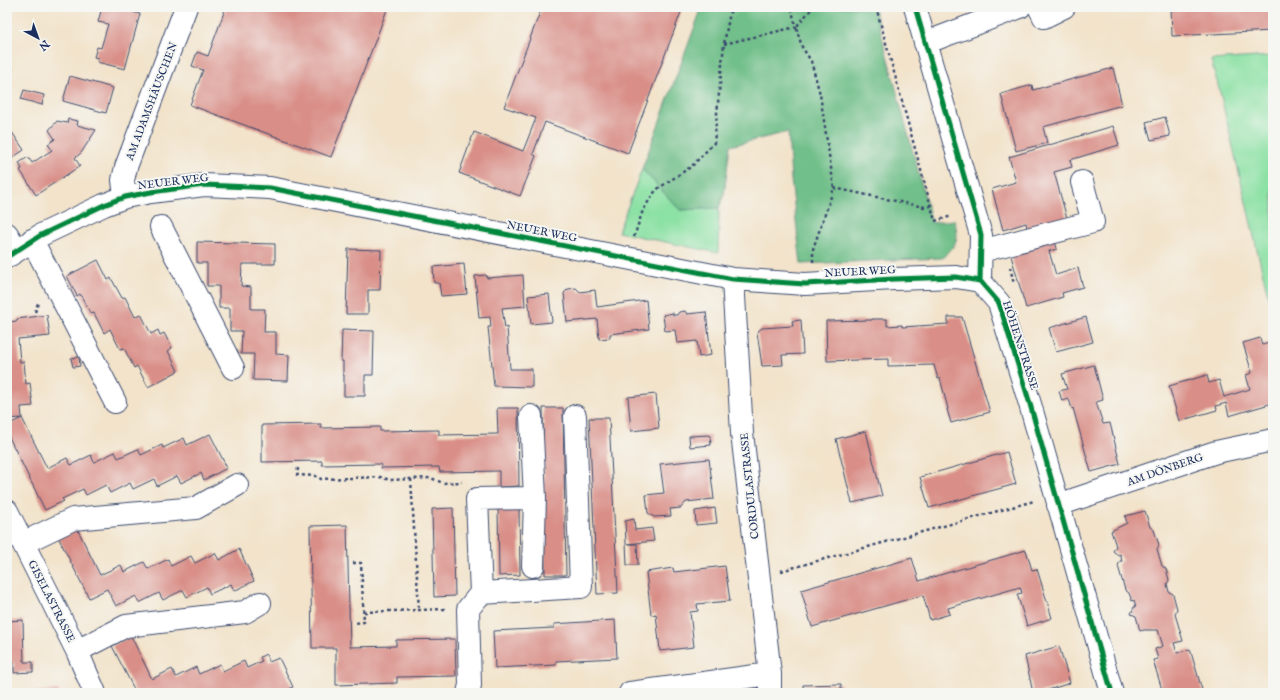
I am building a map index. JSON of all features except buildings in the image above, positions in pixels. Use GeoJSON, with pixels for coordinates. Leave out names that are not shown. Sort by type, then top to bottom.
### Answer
{"type":"FeatureCollection","features":[{"type":"Feature","properties":{"kind":"street","name":"AM ADAMSHÄUSCHEN"},"geometry":{"type":"LineString","coordinates":[[125,197],[123,180],[126,167],[186,7]]}},
{"type":"Feature","properties":{"kind":"street"},"geometry":{"type":"LineString","coordinates":[[915,7],[980,235],[980,281]]}},
{"type":"Feature","properties":{"kind":"street"},"geometry":{"type":"LineString","coordinates":[[925,43],[1020,7]]}},
{"type":"Feature","properties":{"kind":"street"},"geometry":{"type":"LineString","coordinates":[[1039,7],[1044,17],[1064,7]]}},
{"type":"Feature","properties":{"kind":"street"},"geometry":{"type":"LineString","coordinates":[[981,251],[1093,222],[1082,182]]}},
{"type":"Feature","properties":{"kind":"street","name":"NEUER WEG"},"geometry":{"type":"LineString","coordinates":[[16,245],[125,197],[204,185],[270,188],[733,279],[805,284],[956,277],[980,281]]}},
{"type":"Feature","properties":{"kind":"street"},"geometry":{"type":"LineString","coordinates":[[161,227],[232,368]]}},
{"type":"Feature","properties":{"kind":"street"},"geometry":{"type":"LineString","coordinates":[[16,245],[115,402]]}},
{"type":"Feature","properties":{"kind":"street","name":"CORDULASTRASSE"},"geometry":{"type":"LineString","coordinates":[[733,279],[742,433],[770,684]]}},
{"type":"Feature","properties":{"kind":"street","name":"HÖHENSTRASSE"},"geometry":{"type":"LineString","coordinates":[[980,281],[999,303],[1030,404],[1112,693]]}},
{"type":"Feature","properties":{"kind":"street"},"geometry":{"type":"LineString","coordinates":[[531,416],[535,498],[533,566]]}},
{"type":"Feature","properties":{"kind":"street"},"geometry":{"type":"LineString","coordinates":[[475,601],[581,587],[574,416]]}},
{"type":"Feature","properties":{"kind":"street","name":"AM DÖNBERG"},"geometry":{"type":"LineString","coordinates":[[1057,500],[1216,452],[1273,440]]}},
{"type":"Feature","properties":{"kind":"street"},"geometry":{"type":"LineString","coordinates":[[23,543],[73,519],[196,508],[236,485]]}},
{"type":"Feature","properties":{"kind":"street"},"geometry":{"type":"LineString","coordinates":[[468,693],[470,685],[475,601],[477,499],[535,498]]}},
{"type":"Feature","properties":{"kind":"street","name":"GISELASTRASSE"},"geometry":{"type":"LineString","coordinates":[[7,511],[78,651],[95,693]]}},
{"type":"Feature","properties":{"kind":"street"},"geometry":{"type":"LineString","coordinates":[[78,651],[126,626],[245,612],[260,603]]}},
{"type":"Feature","properties":{"kind":"street"},"geometry":{"type":"LineString","coordinates":[[630,693],[770,684]]}},
{"type":"Feature","properties":{"kind":"path"},"geometry":{"type":"LineString","coordinates":[[633,239],[643,210],[656,190],[692,166],[714,143],[724,44],[731,7]]}},
{"type":"Feature","properties":{"kind":"path"},"geometry":{"type":"LineString","coordinates":[[791,7],[802,48],[811,61],[820,94],[834,188],[813,249],[813,266]]}},
{"type":"Feature","properties":{"kind":"path"},"geometry":{"type":"LineString","coordinates":[[724,44],[796,27],[813,7]]}},
{"type":"Feature","properties":{"kind":"path"},"geometry":{"type":"LineString","coordinates":[[876,7],[935,221],[973,211]]}},
{"type":"Feature","properties":{"kind":"path"},"geometry":{"type":"LineString","coordinates":[[834,188],[924,208],[931,206]]}},
{"type":"Feature","properties":{"kind":"path"},"geometry":{"type":"LineString","coordinates":[[298,468],[297,475],[316,476],[322,479],[380,477],[390,480],[431,478],[443,483],[477,481],[477,499]]}},
{"type":"Feature","properties":{"kind":"path"},"geometry":{"type":"LineString","coordinates":[[410,479],[419,610]]}},
{"type":"Feature","properties":{"kind":"path"},"geometry":{"type":"LineString","coordinates":[[793,568],[1057,500]]}},
{"type":"Feature","properties":{"kind":"path"},"geometry":{"type":"LineString","coordinates":[[353,562],[361,563],[364,612],[364,622],[355,622]]}},
{"type":"Feature","properties":{"kind":"path"},"geometry":{"type":"LineString","coordinates":[[364,612],[419,610],[475,601]]}},
{"type":"Feature","properties":{"kind":"green space"},"geometry":{"type":"Polygon","coordinates":[[[702,7],[874,7],[932,223],[954,220],[956,227],[956,241],[951,249],[942,258],[801,264],[791,179],[788,132],[730,146],[724,194],[719,208],[680,210],[642,169],[702,7]]]}},
{"type":"Feature","properties":{"kind":"green space"},"geometry":{"type":"Polygon","coordinates":[[[1273,56],[1273,317],[1220,92],[1211,60],[1273,56]]]}},
{"type":"Feature","properties":{"kind":"green space"},"geometry":{"type":"Polygon","coordinates":[[[642,169],[680,210],[719,208],[718,253],[618,232],[642,169]]]}},
{"type":"Feature","properties":{"kind":"cycle path"},"geometry":{"type":"LineString","coordinates":[[915,7],[981,235],[980,281],[999,303],[1030,404],[1112,693]]}},
{"type":"Feature","properties":{"kind":"cycle path"},"geometry":{"type":"LineString","coordinates":[[7,257],[41,235],[104,205],[125,197],[204,185],[270,188],[733,279],[805,284],[956,277],[980,281]]}}]}
